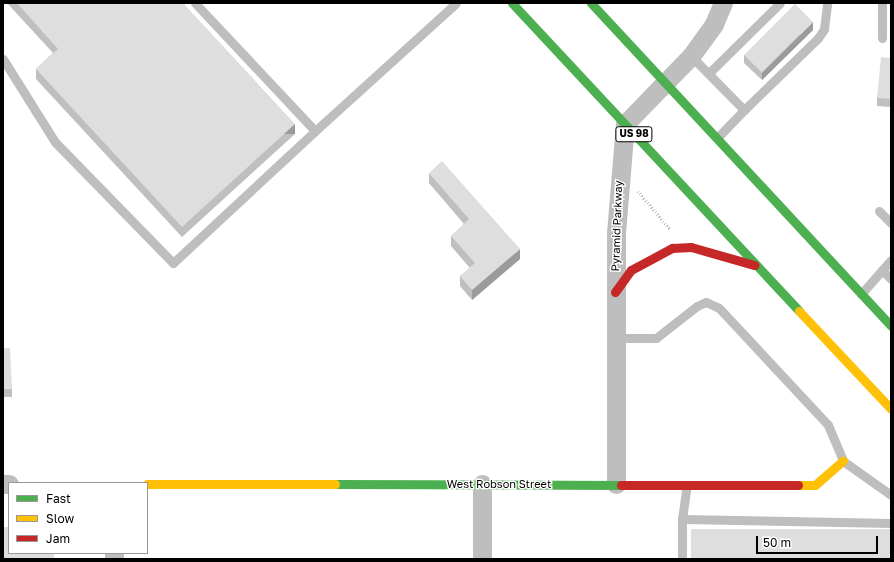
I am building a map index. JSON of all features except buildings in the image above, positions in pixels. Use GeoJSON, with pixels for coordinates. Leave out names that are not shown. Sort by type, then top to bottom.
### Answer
{"type":"FeatureCollection","features":[{"type":"Feature","properties":{"kind":"main road","name":"US 98"},"geometry":{"type":"LineString","coordinates":[[512,3],[891,409]]}},
{"type":"Feature","properties":{"kind":"main road"},"geometry":{"type":"LineString","coordinates":[[591,3],[891,326]]}},
{"type":"Feature","properties":{"kind":"main road"},"geometry":{"type":"LineString","coordinates":[[615,292],[631,270],[650,256],[672,248],[691,247],[756,266]]}},
{"type":"Feature","properties":{"kind":"main road","name":"West Robson Street"},"geometry":{"type":"LineString","coordinates":[[148,484],[815,485],[843,461]]}},
{"type":"Feature","properties":{"kind":"street"},"geometry":{"type":"LineString","coordinates":[[625,124],[667,84],[691,56],[714,24],[722,3]]}},
{"type":"Feature","properties":{"kind":"street","name":"Pyramid Parkway"},"geometry":{"type":"LineString","coordinates":[[616,484],[615,292],[617,189],[625,124]]}},
{"type":"Feature","properties":{"kind":"street"},"geometry":{"type":"LineString","coordinates":[[482,484],[482,559]]}},
{"type":"Feature","properties":{"kind":"lane"},"geometry":{"type":"LineString","coordinates":[[195,3],[315,132]]}},
{"type":"Feature","properties":{"kind":"lane"},"geometry":{"type":"LineString","coordinates":[[710,72],[780,3]]}},
{"type":"Feature","properties":{"kind":"lane"},"geometry":{"type":"LineString","coordinates":[[717,138],[818,38],[824,29],[827,3]]}},
{"type":"Feature","properties":{"kind":"lane"},"geometry":{"type":"LineString","coordinates":[[882,3],[882,38]]}},
{"type":"Feature","properties":{"kind":"lane"},"geometry":{"type":"LineString","coordinates":[[3,59],[55,142],[173,263],[454,4]]}},
{"type":"Feature","properties":{"kind":"lane"},"geometry":{"type":"LineString","coordinates":[[691,56],[710,72],[744,110]]}},
{"type":"Feature","properties":{"kind":"lane"},"geometry":{"type":"LineString","coordinates":[[879,211],[891,223]]}},
{"type":"Feature","properties":{"kind":"lane"},"geometry":{"type":"LineString","coordinates":[[861,294],[891,260]]}},
{"type":"Feature","properties":{"kind":"lane"},"geometry":{"type":"LineString","coordinates":[[882,270],[891,279]]}},
{"type":"Feature","properties":{"kind":"lane"},"geometry":{"type":"LineString","coordinates":[[615,338],[656,338],[697,306],[706,302],[719,308],[828,425],[843,461],[891,496]]}},
{"type":"Feature","properties":{"kind":"lane"},"geometry":{"type":"LineString","coordinates":[[682,559],[682,519],[687,485]]}},
{"type":"Feature","properties":{"kind":"lane"},"geometry":{"type":"LineString","coordinates":[[682,519],[891,523]]}},
{"type":"Feature","properties":{"kind":"path"},"geometry":{"type":"LineString","coordinates":[[638,190],[676,236]]}},
{"type":"Feature","properties":{"kind":"traffic: fast"},"geometry":{"type":"LineString","coordinates":[[512,3],[799,311]]}},
{"type":"Feature","properties":{"kind":"traffic: fast"},"geometry":{"type":"LineString","coordinates":[[591,3],[891,326]]}},
{"type":"Feature","properties":{"kind":"traffic: fast"},"geometry":{"type":"LineString","coordinates":[[335,484],[621,485]]}},
{"type":"Feature","properties":{"kind":"traffic: slow"},"geometry":{"type":"LineString","coordinates":[[799,311],[891,409]]}},
{"type":"Feature","properties":{"kind":"traffic: slow"},"geometry":{"type":"LineString","coordinates":[[798,485],[815,485],[843,461]]}},
{"type":"Feature","properties":{"kind":"traffic: slow"},"geometry":{"type":"LineString","coordinates":[[148,484],[335,484]]}},
{"type":"Feature","properties":{"kind":"traffic: jam"},"geometry":{"type":"LineString","coordinates":[[615,292],[631,270],[672,248],[691,247],[754,265]]}},
{"type":"Feature","properties":{"kind":"traffic: jam"},"geometry":{"type":"LineString","coordinates":[[621,485],[798,485]]}}]}
